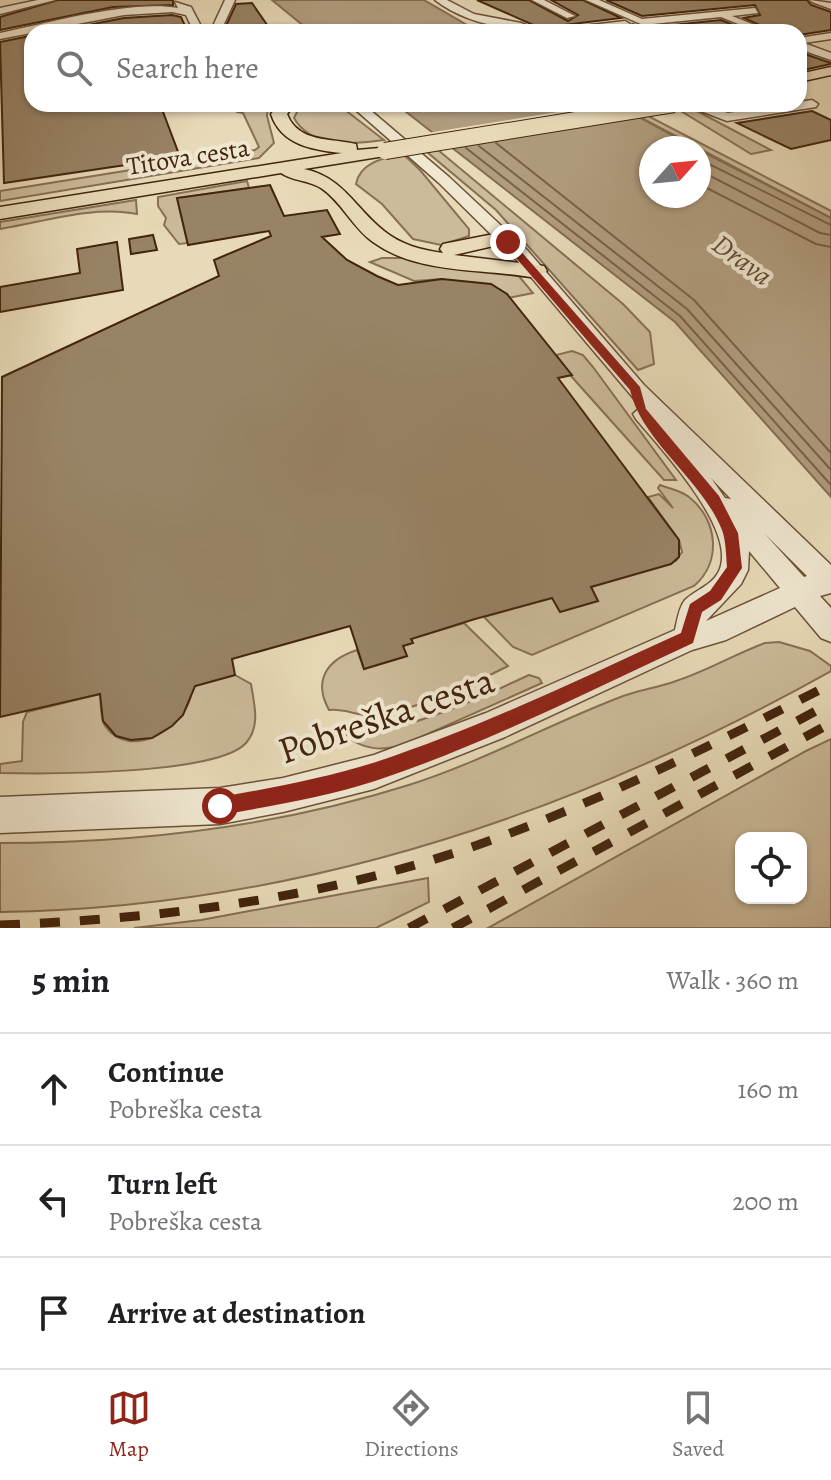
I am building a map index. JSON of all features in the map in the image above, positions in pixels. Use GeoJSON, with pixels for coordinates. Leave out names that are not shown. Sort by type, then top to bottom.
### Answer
{"type":"FeatureCollection","features":[{"type":"Feature","properties":{"kind":"main road"},"geometry":{"type":"LineString","coordinates":[[807,80],[831,76]]}},
{"type":"Feature","properties":{"kind":"main road"},"geometry":{"type":"LineString","coordinates":[[281,112],[280,121],[288,131],[328,146],[382,149],[622,112]]}},
{"type":"Feature","properties":{"kind":"main road"},"geometry":{"type":"LineString","coordinates":[[450,258],[503,248],[506,240],[434,250],[413,247],[397,240],[345,186],[344,175],[382,149],[597,112]]}},
{"type":"Feature","properties":{"kind":"main road"},"geometry":{"type":"LineString","coordinates":[[267,167],[289,146],[288,131]]}},
{"type":"Feature","properties":{"kind":"main road","name":"Titova cesta"},"geometry":{"type":"LineString","coordinates":[[0,210],[382,149]]}},
{"type":"Feature","properties":{"kind":"main road"},"geometry":{"type":"LineString","coordinates":[[267,167],[324,180],[390,245],[425,256],[510,265],[536,271]]}},
{"type":"Feature","properties":{"kind":"street"},"geometry":{"type":"LineString","coordinates":[[0,11],[51,0],[66,4]]}},
{"type":"Feature","properties":{"kind":"street"},"geometry":{"type":"LineString","coordinates":[[220,24],[230,0]]}},
{"type":"Feature","properties":{"kind":"street"},"geometry":{"type":"LineString","coordinates":[[440,0],[471,16],[513,24]]}},
{"type":"Feature","properties":{"kind":"street"},"geometry":{"type":"LineString","coordinates":[[537,0],[570,16]]}},
{"type":"Feature","properties":{"kind":"street"},"geometry":{"type":"LineString","coordinates":[[591,0],[646,24]]}},
{"type":"Feature","properties":{"kind":"street"},"geometry":{"type":"LineString","coordinates":[[815,0],[830,5]]}},
{"type":"Feature","properties":{"kind":"street"},"geometry":{"type":"LineString","coordinates":[[59,24],[148,4],[185,9],[199,1],[148,4],[82,8],[70,21]]}},
{"type":"Feature","properties":{"kind":"street"},"geometry":{"type":"LineString","coordinates":[[185,9],[194,24]]}},
{"type":"Feature","properties":{"kind":"street"},"geometry":{"type":"LineString","coordinates":[[643,22],[753,11]]}},
{"type":"Feature","properties":{"kind":"street"},"geometry":{"type":"LineString","coordinates":[[723,16],[745,24]]}},
{"type":"Feature","properties":{"kind":"street"},"geometry":{"type":"LineString","coordinates":[[0,24],[19,32]]}},
{"type":"Feature","properties":{"kind":"street"},"geometry":{"type":"LineString","coordinates":[[0,36],[24,31]]}},
{"type":"Feature","properties":{"kind":"street"},"geometry":{"type":"LineString","coordinates":[[807,41],[831,36]]}},
{"type":"Feature","properties":{"kind":"street"},"geometry":{"type":"LineString","coordinates":[[807,47],[828,57]]}},
{"type":"Feature","properties":{"kind":"street"},"geometry":{"type":"LineString","coordinates":[[807,102],[825,111]]}},
{"type":"Feature","properties":{"kind":"street","name":"Pobreška cesta"},"geometry":{"type":"LineString","coordinates":[[0,815],[220,806],[283,795],[374,772],[494,726],[687,638],[716,631],[829,581],[636,390],[506,240],[444,180],[364,112]]}},
{"type":"Feature","properties":{"kind":"street"},"geometry":{"type":"LineString","coordinates":[[712,112],[727,117],[752,112]]}},
{"type":"Feature","properties":{"kind":"street","name":"Pobreška cesta"},"geometry":{"type":"LineString","coordinates":[[636,390],[641,410],[712,496],[731,533],[734,568],[715,595],[695,609],[687,638]]}},
{"type":"Feature","properties":{"kind":"street"},"geometry":{"type":"LineString","coordinates":[[712,496],[726,507],[831,629]]}},
{"type":"Feature","properties":{"kind":"shaded area"},"geometry":{"type":"Polygon","coordinates":[[[237,112],[267,112],[274,143],[259,158],[0,201],[0,191],[255,150],[259,147],[243,113],[237,112]]]}},
{"type":"Feature","properties":{"kind":"shaded area"},"geometry":{"type":"Polygon","coordinates":[[[297,112],[348,112],[384,140],[347,143],[322,140],[302,128],[294,118],[297,112]]]}},
{"type":"Feature","properties":{"kind":"shaded area"},"geometry":{"type":"Polygon","coordinates":[[[630,112],[640,112],[687,136],[676,136],[630,112]]]}},
{"type":"Feature","properties":{"kind":"shaded area"},"geometry":{"type":"Polygon","coordinates":[[[683,112],[699,112],[771,150],[751,154],[683,112]]]}},
{"type":"Feature","properties":{"kind":"shaded area"},"geometry":{"type":"Polygon","coordinates":[[[711,149],[831,211],[831,218],[711,155],[711,149]]]}},
{"type":"Feature","properties":{"kind":"shaded area"},"geometry":{"type":"Polygon","coordinates":[[[438,150],[623,304],[650,332],[654,364],[638,370],[496,210],[427,152],[438,150]]]}},
{"type":"Feature","properties":{"kind":"shaded area"},"geometry":{"type":"Polygon","coordinates":[[[403,154],[469,229],[469,236],[441,245],[413,239],[382,204],[356,184],[368,166],[381,159],[403,154]]]}},
{"type":"Feature","properties":{"kind":"shaded area"},"geometry":{"type":"Polygon","coordinates":[[[247,181],[249,188],[177,198],[188,243],[179,244],[164,225],[166,218],[158,206],[158,197],[247,181]]]}},
{"type":"Feature","properties":{"kind":"shaded area"},"geometry":{"type":"Polygon","coordinates":[[[136,200],[137,214],[86,213],[0,229],[0,222],[136,200]]]}},
{"type":"Feature","properties":{"kind":"shaded area"},"geometry":{"type":"Polygon","coordinates":[[[382,258],[403,258],[518,275],[533,293],[508,298],[442,279],[414,281],[370,262],[382,258]]]}},
{"type":"Feature","properties":{"kind":"shaded area"},"geometry":{"type":"Polygon","coordinates":[[[572,351],[583,355],[593,367],[676,480],[664,480],[556,355],[572,351]]]}},
{"type":"Feature","properties":{"kind":"shaded area"},"geometry":{"type":"Polygon","coordinates":[[[660,485],[689,497],[699,506],[711,529],[713,541],[709,565],[694,586],[532,655],[513,647],[484,617],[552,598],[598,601],[591,587],[676,561],[682,552],[679,540],[648,497],[659,494],[673,508],[658,488],[660,485]]]}},
{"type":"Feature","properties":{"kind":"shaded area"},"geometry":{"type":"Polygon","coordinates":[[[464,623],[508,666],[444,695],[394,712],[372,716],[329,710],[322,690],[325,673],[346,654],[357,650],[364,669],[407,656],[403,646],[413,643],[411,639],[464,623]]]}},
{"type":"Feature","properties":{"kind":"shaded area"},"geometry":{"type":"Polygon","coordinates":[[[779,642],[810,651],[831,666],[831,671],[734,722],[635,768],[533,809],[430,844],[325,872],[218,893],[110,906],[0,912],[0,843],[104,840],[208,829],[362,799],[438,775],[618,698],[687,677],[765,643],[779,642]]]}},
{"type":"Feature","properties":{"kind":"shaded area"},"geometry":{"type":"Polygon","coordinates":[[[235,675],[251,684],[255,722],[246,743],[229,754],[168,767],[0,773],[0,764],[22,761],[23,722],[27,712],[100,694],[105,726],[116,737],[130,741],[144,740],[158,735],[182,714],[192,687],[235,675]]]}},
{"type":"Feature","properties":{"kind":"shaded area"},"geometry":{"type":"Polygon","coordinates":[[[529,675],[539,678],[542,683],[403,745],[372,748],[345,735],[388,729],[424,719],[529,675]]]}},
{"type":"Feature","properties":{"kind":"shaded area"},"geometry":{"type":"Polygon","coordinates":[[[831,739],[831,928],[488,928],[806,751],[831,739]]]}},
{"type":"Feature","properties":{"kind":"shaded area"},"geometry":{"type":"Polygon","coordinates":[[[428,878],[429,902],[376,928],[134,928],[201,920],[428,878]]]}},
{"type":"Feature","properties":{"kind":"water"},"geometry":{"type":"Polygon","coordinates":[[[272,0],[424,0],[465,24],[301,24],[272,0]]]}},
{"type":"Feature","properties":{"kind":"water","name":"Drava"},"geometry":{"type":"Polygon","coordinates":[[[406,112],[630,112],[674,136],[639,136],[639,208],[711,208],[711,156],[831,218],[831,497],[675,322],[406,112]]]}},
{"type":"Feature","properties":{"kind":"pier"},"geometry":{"type":"Polygon","coordinates":[[[558,112],[642,114],[445,147],[427,133],[558,112]]]}},
{"type":"Feature","properties":{"kind":"building"},"geometry":{"type":"Polygon","coordinates":[[[58,0],[173,0],[173,5],[113,7],[0,30],[0,17],[58,0]]]}},
{"type":"Feature","properties":{"kind":"building"},"geometry":{"type":"Polygon","coordinates":[[[477,0],[529,0],[568,21],[578,15],[551,0],[583,0],[621,18],[572,24],[531,24],[477,0]]]}},
{"type":"Feature","properties":{"kind":"building"},"geometry":{"type":"Polygon","coordinates":[[[606,0],[807,0],[811,5],[831,12],[831,30],[807,34],[807,24],[757,24],[744,18],[760,15],[755,5],[642,16],[606,0]]]}},
{"type":"Feature","properties":{"kind":"building"},"geometry":{"type":"Polygon","coordinates":[[[252,3],[266,24],[227,24],[236,4],[252,3]]]}},
{"type":"Feature","properties":{"kind":"building"},"geometry":{"type":"Polygon","coordinates":[[[172,15],[181,17],[184,24],[93,24],[124,18],[172,15]]]}},
{"type":"Feature","properties":{"kind":"building"},"geometry":{"type":"Polygon","coordinates":[[[721,20],[731,24],[682,24],[721,20]]]}},
{"type":"Feature","properties":{"kind":"building"},"geometry":{"type":"Polygon","coordinates":[[[24,37],[24,112],[163,112],[180,157],[4,183],[0,42],[24,37]]]}},
{"type":"Feature","properties":{"kind":"building"},"geometry":{"type":"Polygon","coordinates":[[[807,55],[831,63],[807,69],[807,55]]]}},
{"type":"Feature","properties":{"kind":"building"},"geometry":{"type":"Polygon","coordinates":[[[807,112],[831,120],[831,140],[791,149],[737,123],[807,112]]]}},
{"type":"Feature","properties":{"kind":"building"},"geometry":{"type":"Polygon","coordinates":[[[270,185],[284,216],[327,210],[340,234],[322,237],[347,260],[377,276],[398,285],[442,279],[491,284],[507,294],[572,375],[558,378],[679,540],[679,557],[671,564],[591,587],[598,601],[560,612],[552,598],[475,619],[411,639],[413,643],[403,646],[407,656],[364,669],[350,626],[232,659],[235,675],[195,686],[183,715],[152,738],[131,740],[116,736],[103,721],[100,694],[0,717],[2,377],[219,276],[214,260],[271,236],[269,231],[188,245],[177,198],[270,185]]]}},
{"type":"Feature","properties":{"kind":"building"},"geometry":{"type":"Polygon","coordinates":[[[153,235],[157,250],[131,254],[129,239],[153,235]]]}},
{"type":"Feature","properties":{"kind":"building"},"geometry":{"type":"Polygon","coordinates":[[[117,242],[123,290],[0,312],[0,287],[80,273],[77,249],[117,242]]]}},
{"type":"Feature","properties":{"kind":"railway"},"geometry":{"type":"LineString","coordinates":[[0,925],[120,918],[239,903],[298,893],[415,865],[564,812],[699,751],[831,684]]}},
{"type":"Feature","properties":{"kind":"railway"},"geometry":{"type":"LineString","coordinates":[[409,928],[831,703]]}},
{"type":"Feature","properties":{"kind":"railway"},"geometry":{"type":"LineString","coordinates":[[453,928],[831,723]]}},
{"type":"Feature","properties":{"kind":"route"},"geometry":{"type":"LineString","coordinates":[[220,806],[283,795],[374,772],[494,726],[687,638],[695,609],[727,582],[736,559],[734,546],[731,533],[712,496],[641,410],[636,390],[508,242]]}}]}
